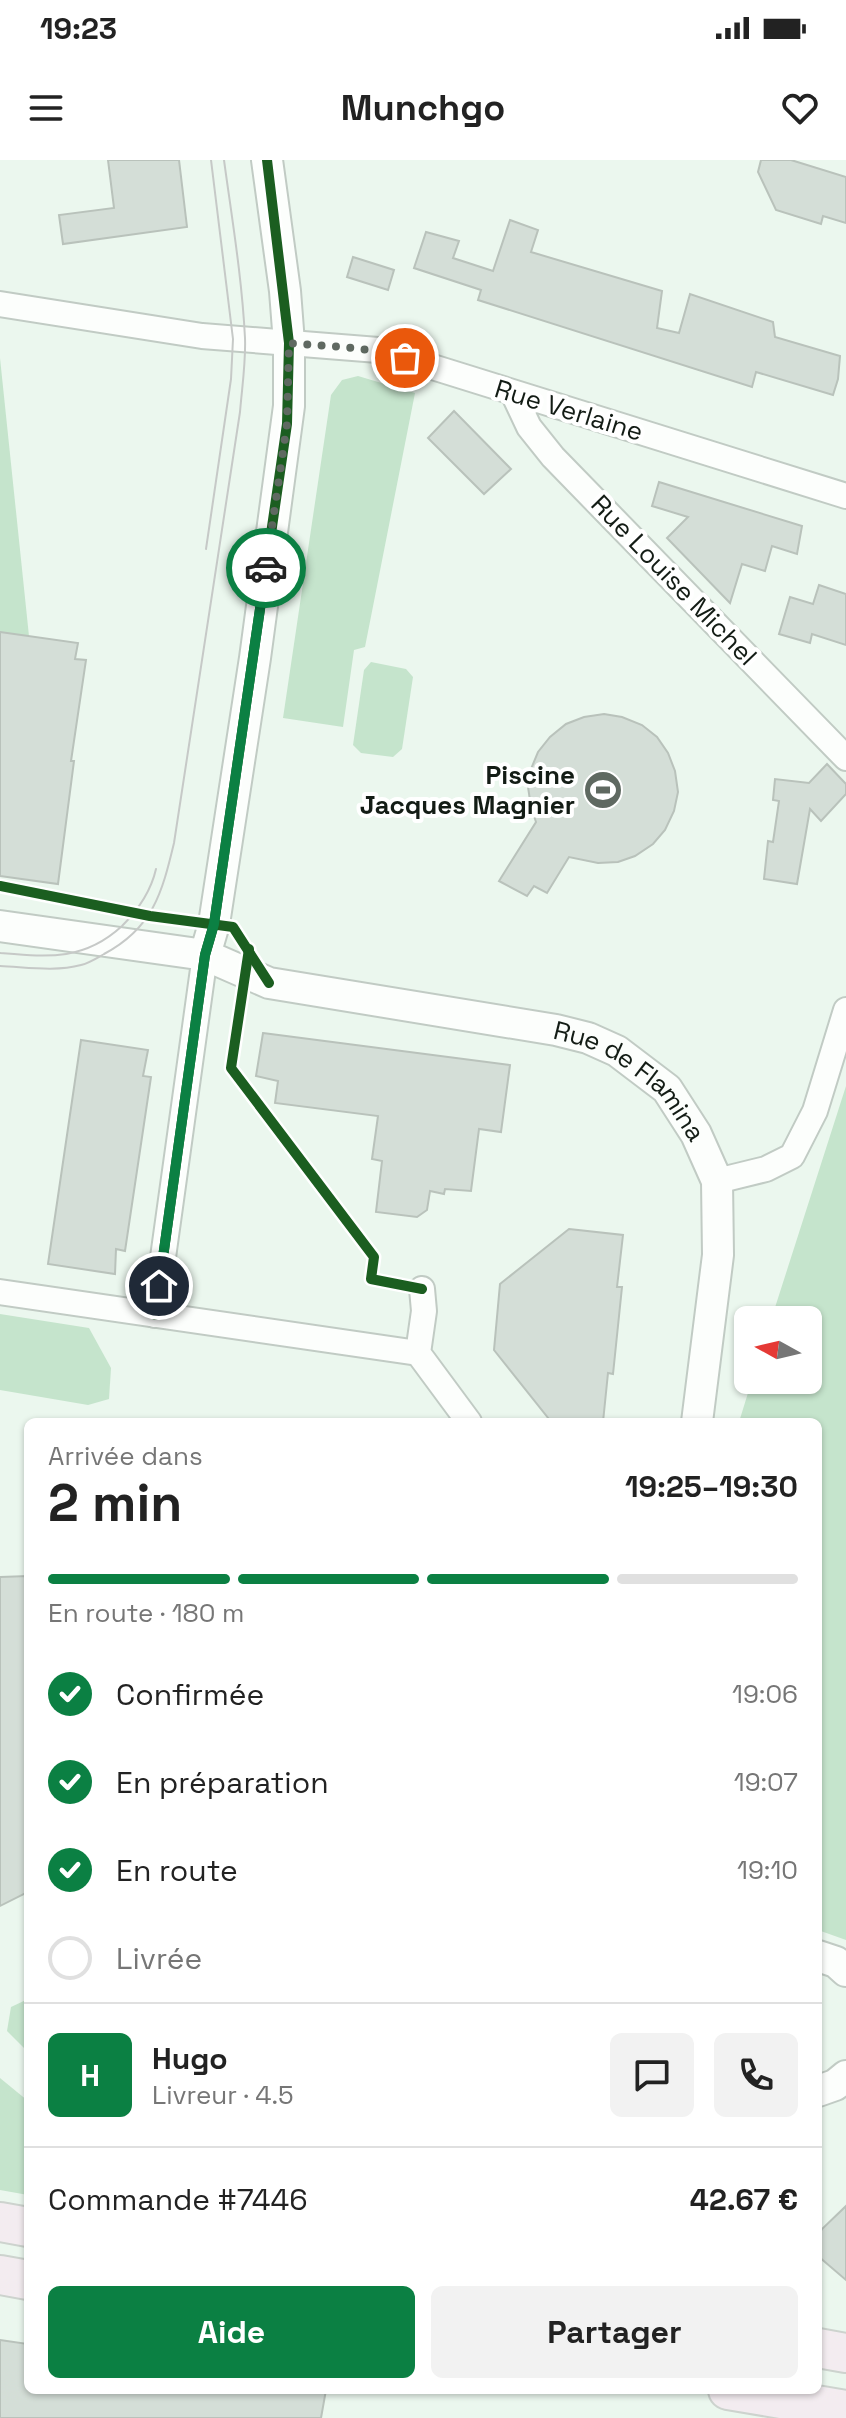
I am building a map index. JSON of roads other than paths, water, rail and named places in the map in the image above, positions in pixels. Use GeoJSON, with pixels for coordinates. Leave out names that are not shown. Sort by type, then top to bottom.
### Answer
{"type":"FeatureCollection","features":[{"type":"Feature","properties":{"kind":"main road"},"geometry":{"type":"LineString","coordinates":[[0,2222],[24,2226]]}},
{"type":"Feature","properties":{"kind":"main road"},"geometry":{"type":"LineString","coordinates":[[0,2275],[24,2279]]}},
{"type":"Feature","properties":{"kind":"main road"},"geometry":{"type":"LineString","coordinates":[[822,2349],[846,2353]]}},
{"type":"Feature","properties":{"kind":"main road"},"geometry":{"type":"LineString","coordinates":[[752,2394],[846,2410]]}},
{"type":"Feature","properties":{"kind":"street"},"geometry":{"type":"LineString","coordinates":[[155,1315],[205,955],[214,924],[287,424],[289,343],[267,160]]}},
{"type":"Feature","properties":{"kind":"street","name":"Rue Verlaine"},"geometry":{"type":"LineString","coordinates":[[0,304],[202,336],[378,350],[846,496]]}},
{"type":"Feature","properties":{"kind":"street","name":"Rue Louise Michel"},"geometry":{"type":"LineString","coordinates":[[513,393],[529,427],[553,457],[846,758]]}},
{"type":"Feature","properties":{"kind":"street","name":"Rue de Flamina"},"geometry":{"type":"LineString","coordinates":[[0,926],[205,955],[269,983],[556,1030],[588,1038],[617,1051],[667,1089],[696,1134],[717,1181],[718,1255],[698,1418]]}},
{"type":"Feature","properties":{"kind":"street"},"geometry":{"type":"LineString","coordinates":[[717,1181],[766,1169],[792,1156],[815,1111],[846,1010]]}},
{"type":"Feature","properties":{"kind":"street"},"geometry":{"type":"LineString","coordinates":[[422,1289],[424,1311],[418,1353],[466,1418]]}},
{"type":"Feature","properties":{"kind":"street"},"geometry":{"type":"LineString","coordinates":[[0,1292],[418,1353]]}},
{"type":"Feature","properties":{"kind":"street"},"geometry":{"type":"LineString","coordinates":[[822,1957],[836,1962],[846,1971]]}},
{"type":"Feature","properties":{"kind":"street"},"geometry":{"type":"LineString","coordinates":[[822,2090],[835,2085],[846,2076]]}},
{"type":"Feature","properties":{"kind":"tram line"},"geometry":{"type":"LineString","coordinates":[[206,549],[231,379],[233,339],[211,160]]}},
{"type":"Feature","properties":{"kind":"tram line"},"geometry":{"type":"LineString","coordinates":[[0,966],[71,967],[90,962],[121,944],[145,921],[153,908],[170,861],[240,412],[244,365],[242,293],[224,160]]}},
{"type":"Feature","properties":{"kind":"tram line"},"geometry":{"type":"LineString","coordinates":[[0,953],[65,954],[94,946],[122,926],[133,913],[147,892],[156,869]]}},
{"type":"Feature","properties":{"kind":"place","name":"Piscine Jacques Magnier"},"geometry":{"type":"Point","coordinates":[603,790]}}]}
